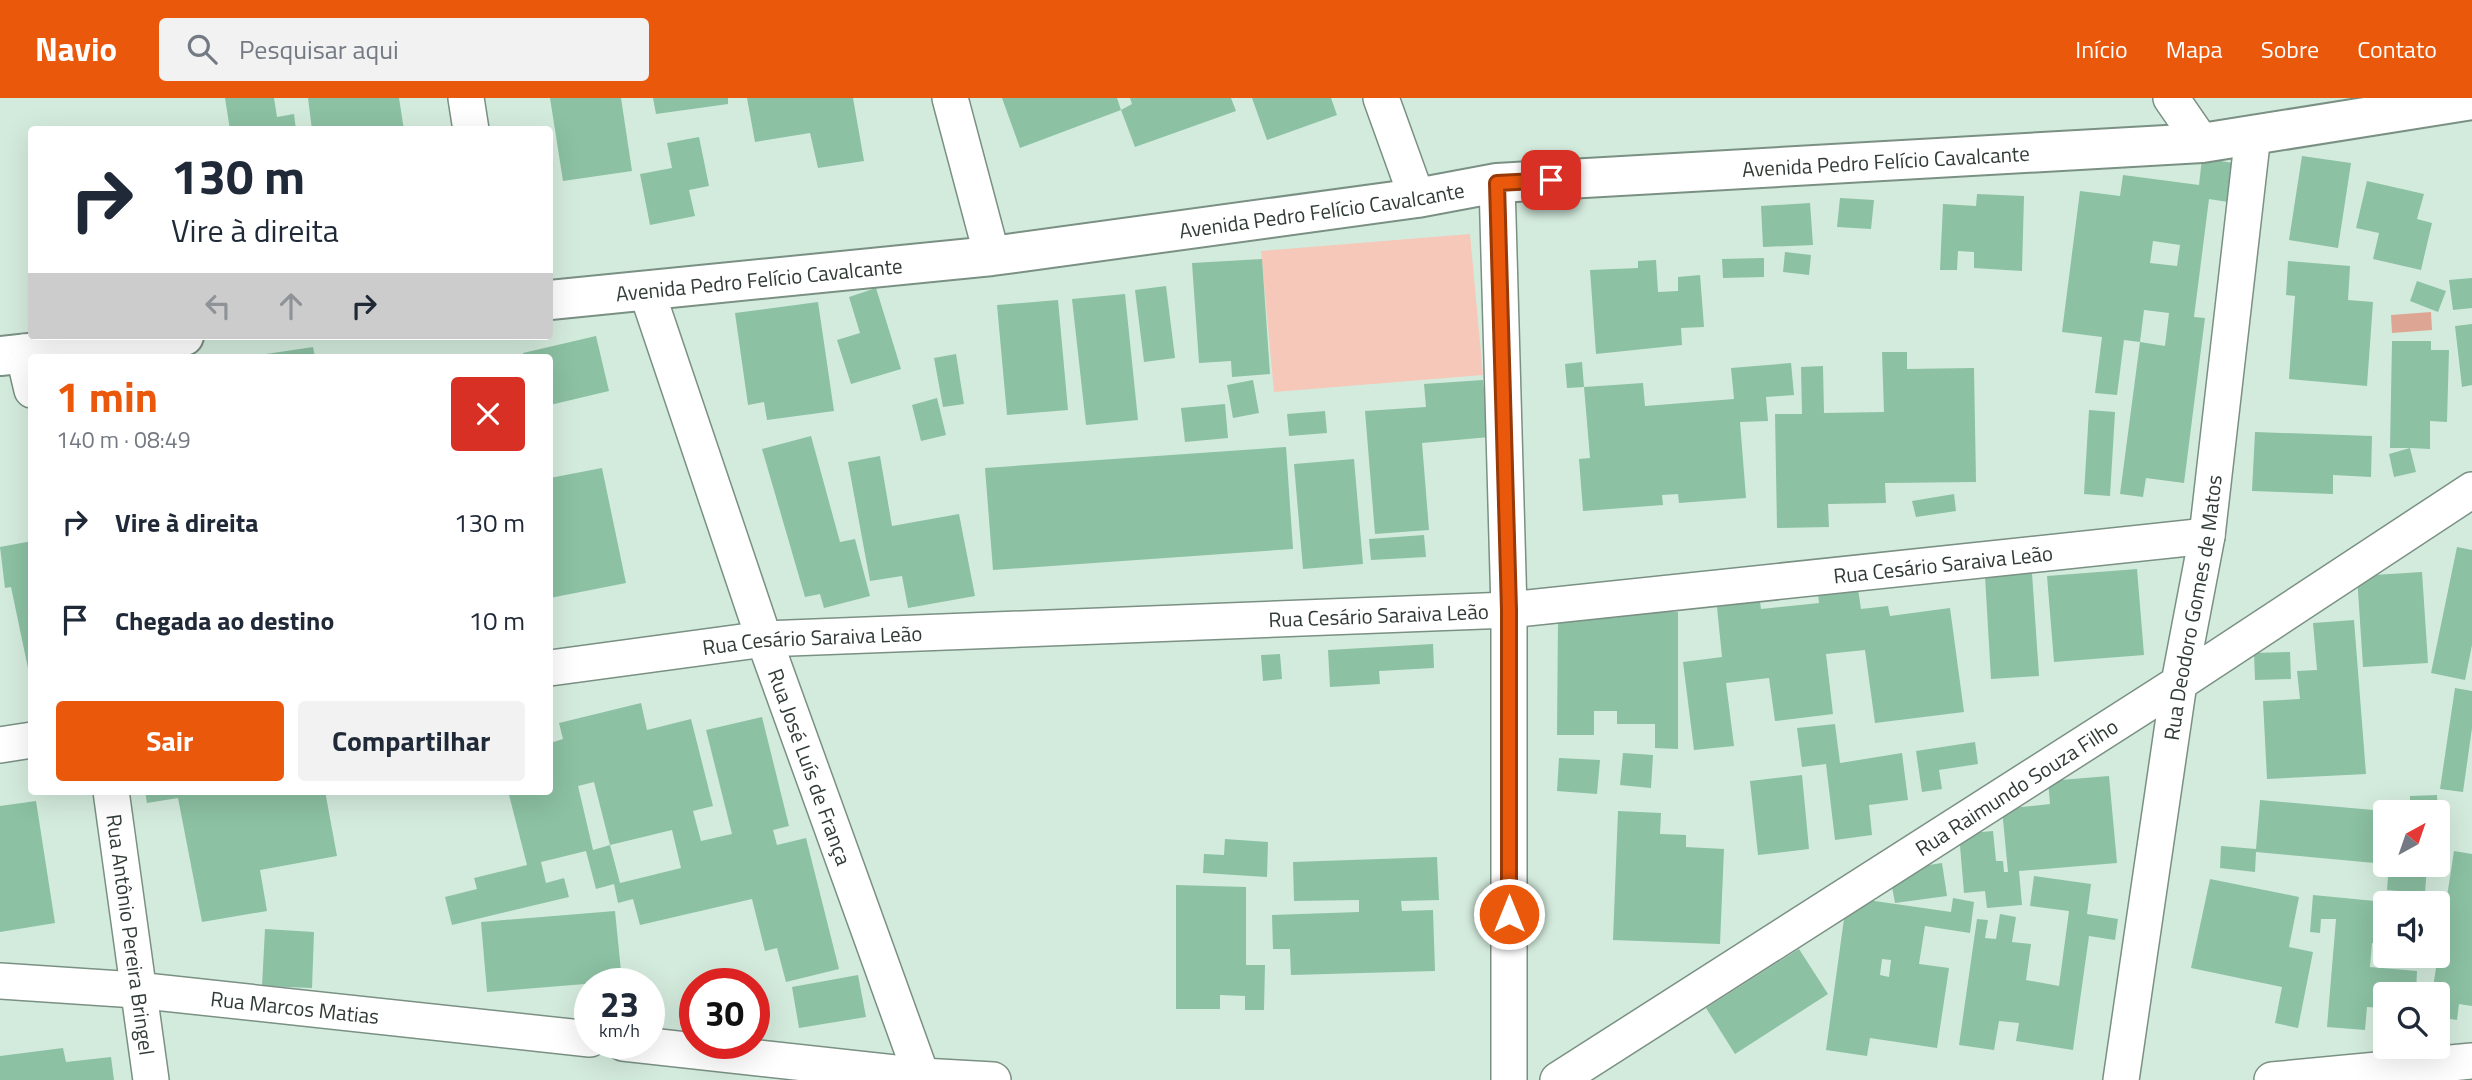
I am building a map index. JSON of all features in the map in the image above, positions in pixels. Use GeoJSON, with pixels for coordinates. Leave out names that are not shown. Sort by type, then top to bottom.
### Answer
{"type":"FeatureCollection","features":[{"type":"Feature","properties":{"kind":"street"},"geometry":{"type":"LineString","coordinates":[[467,98],[470,126]]}},
{"type":"Feature","properties":{"kind":"street"},"geometry":{"type":"LineString","coordinates":[[950,98],[992,256]]}},
{"type":"Feature","properties":{"kind":"street"},"geometry":{"type":"LineString","coordinates":[[1381,98],[1416,198]]}},
{"type":"Feature","properties":{"kind":"street"},"geometry":{"type":"LineString","coordinates":[[2171,98],[2202,143]]}},
{"type":"Feature","properties":{"kind":"street","name":"Avenida Pedro Felício Cavalcante"},"geometry":{"type":"LineString","coordinates":[[553,300],[992,256],[1416,198],[1497,183],[2202,143],[2472,100]]}},
{"type":"Feature","properties":{"kind":"street","name":"Rua Deodoro Gomes de Matos"},"geometry":{"type":"LineString","coordinates":[[2121,1080],[2179,683],[2207,536],[2253,134]]}},
{"type":"Feature","properties":{"kind":"street"},"geometry":{"type":"LineString","coordinates":[[1497,183],[1509,610],[1509,1080]]}},
{"type":"Feature","properties":{"kind":"street","name":"Rua José Luís de França"},"geometry":{"type":"LineString","coordinates":[[647,292],[764,639],[923,1078]]}},
{"type":"Feature","properties":{"kind":"street"},"geometry":{"type":"LineString","coordinates":[[28,383],[12,354],[146,340]]}},
{"type":"Feature","properties":{"kind":"street","name":"Rua Raimundo Souza Filho"},"geometry":{"type":"LineString","coordinates":[[1558,1080],[2179,683],[2472,489]]}},
{"type":"Feature","properties":{"kind":"street","name":"Rua Cesário Saraiva Leão"},"geometry":{"type":"LineString","coordinates":[[553,668],[764,639],[1509,610],[2207,536]]}},
{"type":"Feature","properties":{"kind":"street"},"geometry":{"type":"LineString","coordinates":[[0,745],[28,741]]}},
{"type":"Feature","properties":{"kind":"street","name":"Rua Antônio Pereira Bringel"},"geometry":{"type":"LineString","coordinates":[[112,795],[136,990],[151,1080]]}},
{"type":"Feature","properties":{"kind":"street","name":"Rua Marcos Matias"},"geometry":{"type":"LineString","coordinates":[[0,981],[136,990],[574,1037]]}},
{"type":"Feature","properties":{"kind":"street"},"geometry":{"type":"LineString","coordinates":[[665,1048],[923,1078],[993,1080]]}},
{"type":"Feature","properties":{"kind":"street"},"geometry":{"type":"LineString","coordinates":[[2272,1080],[2472,1061]]}},
{"type":"Feature","properties":{"kind":"shaded area"},"geometry":{"type":"Polygon","coordinates":[[[1470,234],[1483,375],[1274,392],[1261,251],[1470,234]]]}},
{"type":"Feature","properties":{"kind":"shaded area"},"geometry":{"type":"Polygon","coordinates":[[[2431,312],[2432,330],[2392,333],[2391,315],[2431,312]]]}},
{"type":"Feature","properties":{"kind":"building"},"geometry":{"type":"Polygon","coordinates":[[[225,98],[274,98],[277,117],[294,114],[296,126],[229,126],[225,98]]]}},
{"type":"Feature","properties":{"kind":"building"},"geometry":{"type":"Polygon","coordinates":[[[308,98],[399,98],[403,126],[312,126],[308,98]]]}},
{"type":"Feature","properties":{"kind":"building"},"geometry":{"type":"Polygon","coordinates":[[[550,98],[621,98],[632,171],[563,181],[550,98]]]}},
{"type":"Feature","properties":{"kind":"building"},"geometry":{"type":"Polygon","coordinates":[[[653,98],[728,98],[728,104],[656,114],[653,98]]]}},
{"type":"Feature","properties":{"kind":"building"},"geometry":{"type":"Polygon","coordinates":[[[747,98],[853,98],[864,161],[818,168],[810,133],[755,142],[747,98]]]}},
{"type":"Feature","properties":{"kind":"building"},"geometry":{"type":"Polygon","coordinates":[[[1002,98],[1117,98],[1121,110],[1020,148],[1002,98]]]}},
{"type":"Feature","properties":{"kind":"building"},"geometry":{"type":"Polygon","coordinates":[[[1130,98],[1231,98],[1236,111],[1135,147],[1121,110],[1132,104],[1130,98]]]}},
{"type":"Feature","properties":{"kind":"building"},"geometry":{"type":"Polygon","coordinates":[[[1252,98],[1331,98],[1337,115],[1267,140],[1252,98]]]}},
{"type":"Feature","properties":{"kind":"building"},"geometry":{"type":"Polygon","coordinates":[[[699,137],[709,186],[689,190],[695,216],[650,225],[640,174],[672,168],[667,143],[699,137]]]}},
{"type":"Feature","properties":{"kind":"building"},"geometry":{"type":"Polygon","coordinates":[[[2302,156],[2351,163],[2338,248],[2289,240],[2302,156]]]}},
{"type":"Feature","properties":{"kind":"building"},"geometry":{"type":"Polygon","coordinates":[[[2202,158],[2233,163],[2228,202],[2209,199],[2194,317],[2205,318],[2184,483],[2146,478],[2143,497],[2120,494],[2140,342],[2124,340],[2117,395],[2095,393],[2102,337],[2062,332],[2080,191],[2120,196],[2123,175],[2199,185],[2202,158]],[[2153,241],[2150,263],[2177,266],[2180,245],[2153,241]],[[2144,310],[2140,342],[2165,346],[2169,313],[2144,310]]]}},
{"type":"Feature","properties":{"kind":"building"},"geometry":{"type":"Polygon","coordinates":[[[2367,181],[2424,194],[2417,219],[2432,223],[2421,270],[2373,259],[2379,233],[2356,228],[2367,181]]]}},
{"type":"Feature","properties":{"kind":"building"},"geometry":{"type":"Polygon","coordinates":[[[1977,194],[2024,196],[2022,271],[1974,268],[1974,252],[1958,251],[1957,270],[1940,270],[1943,204],[1976,206],[1977,194]]]}},
{"type":"Feature","properties":{"kind":"building"},"geometry":{"type":"Polygon","coordinates":[[[1840,198],[1874,200],[1871,229],[1837,227],[1840,198]]]}},
{"type":"Feature","properties":{"kind":"building"},"geometry":{"type":"Polygon","coordinates":[[[1810,203],[1813,245],[1763,247],[1761,206],[1810,203]]]}},
{"type":"Feature","properties":{"kind":"building"},"geometry":{"type":"Polygon","coordinates":[[[1785,252],[1811,255],[1809,275],[1783,272],[1785,252]]]}},
{"type":"Feature","properties":{"kind":"building"},"geometry":{"type":"Polygon","coordinates":[[[1764,258],[1764,277],[1723,278],[1722,259],[1764,258]]]}},
{"type":"Feature","properties":{"kind":"building"},"geometry":{"type":"Polygon","coordinates":[[[1262,259],[1270,374],[1232,377],[1231,361],[1199,363],[1192,263],[1262,259]]]}},
{"type":"Feature","properties":{"kind":"building"},"geometry":{"type":"Polygon","coordinates":[[[1656,260],[1658,292],[1678,291],[1678,277],[1700,275],[1704,327],[1681,328],[1682,345],[1596,354],[1590,270],[1638,268],[1638,261],[1656,260]]]}},
{"type":"Feature","properties":{"kind":"building"},"geometry":{"type":"Polygon","coordinates":[[[2288,261],[2350,266],[2348,300],[2373,302],[2367,386],[2289,379],[2295,296],[2286,295],[2288,261]]]}},
{"type":"Feature","properties":{"kind":"building"},"geometry":{"type":"Polygon","coordinates":[[[2472,278],[2472,308],[2453,310],[2449,280],[2472,278]]]}},
{"type":"Feature","properties":{"kind":"building"},"geometry":{"type":"Polygon","coordinates":[[[2417,281],[2446,291],[2438,312],[2410,301],[2417,281]]]}},
{"type":"Feature","properties":{"kind":"building"},"geometry":{"type":"Polygon","coordinates":[[[1166,286],[1175,358],[1144,362],[1135,290],[1166,286]]]}},
{"type":"Feature","properties":{"kind":"building"},"geometry":{"type":"Polygon","coordinates":[[[876,288],[901,369],[851,384],[837,340],[860,333],[849,297],[876,288]]]}},
{"type":"Feature","properties":{"kind":"building"},"geometry":{"type":"Polygon","coordinates":[[[1125,294],[1138,420],[1086,425],[1072,299],[1125,294]]]}},
{"type":"Feature","properties":{"kind":"building"},"geometry":{"type":"Polygon","coordinates":[[[1058,300],[1068,410],[1007,415],[997,305],[1058,300]]]}},
{"type":"Feature","properties":{"kind":"building"},"geometry":{"type":"Polygon","coordinates":[[[818,302],[834,411],[767,420],[764,402],[748,405],[735,313],[818,302]]]}},
{"type":"Feature","properties":{"kind":"building"},"geometry":{"type":"Polygon","coordinates":[[[2472,324],[2472,385],[2462,387],[2455,326],[2472,324]]]}},
{"type":"Feature","properties":{"kind":"building"},"geometry":{"type":"Polygon","coordinates":[[[596,336],[609,391],[553,404],[553,354],[523,353],[596,336]]]}},
{"type":"Feature","properties":{"kind":"building"},"geometry":{"type":"Polygon","coordinates":[[[2392,341],[2431,341],[2431,350],[2449,350],[2447,422],[2430,421],[2430,449],[2390,448],[2392,341]]]}},
{"type":"Feature","properties":{"kind":"building"},"geometry":{"type":"Polygon","coordinates":[[[313,347],[314,354],[266,354],[313,347]]]}},
{"type":"Feature","properties":{"kind":"building"},"geometry":{"type":"Polygon","coordinates":[[[1882,352],[1907,352],[1907,369],[1974,368],[1976,482],[1885,483],[1886,503],[1828,504],[1829,527],[1777,528],[1775,414],[1802,414],[1801,367],[1823,366],[1824,413],[1884,412],[1882,352]]]}},
{"type":"Feature","properties":{"kind":"building"},"geometry":{"type":"Polygon","coordinates":[[[956,354],[964,404],[943,407],[934,358],[956,354]]]}},
{"type":"Feature","properties":{"kind":"building"},"geometry":{"type":"Polygon","coordinates":[[[1582,362],[1584,387],[1567,388],[1565,364],[1582,362]]]}},
{"type":"Feature","properties":{"kind":"building"},"geometry":{"type":"Polygon","coordinates":[[[1791,363],[1794,395],[1766,397],[1768,421],[1740,422],[1746,498],[1679,503],[1678,494],[1662,495],[1663,505],[1583,511],[1579,459],[1590,458],[1584,387],[1643,383],[1645,406],[1734,399],[1731,368],[1791,363]]]}},
{"type":"Feature","properties":{"kind":"building"},"geometry":{"type":"Polygon","coordinates":[[[1253,380],[1259,413],[1233,418],[1227,385],[1253,380]]]}},
{"type":"Feature","properties":{"kind":"building"},"geometry":{"type":"Polygon","coordinates":[[[1483,380],[1490,437],[1422,443],[1429,530],[1375,534],[1365,411],[1426,407],[1424,384],[1483,380]]]}},
{"type":"Feature","properties":{"kind":"building"},"geometry":{"type":"Polygon","coordinates":[[[937,398],[946,435],[921,441],[912,405],[937,398]]]}},
{"type":"Feature","properties":{"kind":"building"},"geometry":{"type":"Polygon","coordinates":[[[1225,404],[1228,438],[1185,442],[1181,408],[1225,404]]]}},
{"type":"Feature","properties":{"kind":"building"},"geometry":{"type":"Polygon","coordinates":[[[2089,410],[2115,412],[2110,496],[2084,494],[2089,410]]]}},
{"type":"Feature","properties":{"kind":"building"},"geometry":{"type":"Polygon","coordinates":[[[1325,411],[1327,433],[1289,436],[1287,414],[1325,411]]]}},
{"type":"Feature","properties":{"kind":"building"},"geometry":{"type":"Polygon","coordinates":[[[2255,432],[2372,436],[2371,477],[2333,475],[2333,494],[2252,491],[2255,432]]]}},
{"type":"Feature","properties":{"kind":"building"},"geometry":{"type":"Polygon","coordinates":[[[811,436],[840,542],[855,539],[870,596],[824,608],[820,594],[805,597],[762,449],[811,436]]]}},
{"type":"Feature","properties":{"kind":"building"},"geometry":{"type":"Polygon","coordinates":[[[1286,447],[1293,549],[993,570],[985,468],[1286,447]]]}},
{"type":"Feature","properties":{"kind":"building"},"geometry":{"type":"Polygon","coordinates":[[[2410,448],[2416,472],[2394,477],[2389,454],[2410,448]]]}},
{"type":"Feature","properties":{"kind":"building"},"geometry":{"type":"Polygon","coordinates":[[[880,456],[892,526],[959,514],[975,596],[908,608],[902,576],[870,581],[848,462],[880,456]]]}},
{"type":"Feature","properties":{"kind":"building"},"geometry":{"type":"Polygon","coordinates":[[[1354,459],[1363,564],[1303,569],[1294,464],[1354,459]]]}},
{"type":"Feature","properties":{"kind":"building"},"geometry":{"type":"Polygon","coordinates":[[[602,468],[626,583],[553,597],[553,477],[602,468]]]}},
{"type":"Feature","properties":{"kind":"building"},"geometry":{"type":"Polygon","coordinates":[[[1954,494],[1956,511],[1916,517],[1912,501],[1954,494]]]}},
{"type":"Feature","properties":{"kind":"building"},"geometry":{"type":"Polygon","coordinates":[[[1424,535],[1426,557],[1371,560],[1369,539],[1424,535]]]}},
{"type":"Feature","properties":{"kind":"building"},"geometry":{"type":"Polygon","coordinates":[[[28,542],[28,668],[11,587],[5,588],[0,547],[28,542]]]}},
{"type":"Feature","properties":{"kind":"building"},"geometry":{"type":"Polygon","coordinates":[[[2457,547],[2472,550],[2472,645],[2465,680],[2431,673],[2457,547]]]}},
{"type":"Feature","properties":{"kind":"building"},"geometry":{"type":"Polygon","coordinates":[[[2137,569],[2144,655],[2054,662],[2047,576],[2137,569]]]}},
{"type":"Feature","properties":{"kind":"building"},"geometry":{"type":"Polygon","coordinates":[[[2422,572],[2428,663],[2363,667],[2357,576],[2422,572]]]}},
{"type":"Feature","properties":{"kind":"building"},"geometry":{"type":"Polygon","coordinates":[[[2032,573],[2039,676],[1991,679],[1985,576],[2032,573]]]}},
{"type":"Feature","properties":{"kind":"building"},"geometry":{"type":"Polygon","coordinates":[[[1858,589],[1861,609],[1888,606],[1890,616],[1950,608],[1964,712],[1875,723],[1865,650],[1826,654],[1833,714],[1775,721],[1769,678],[1726,683],[1734,746],[1694,750],[1683,662],[1722,657],[1717,607],[1760,602],[1761,609],[1819,603],[1818,594],[1858,589]]]}},
{"type":"Feature","properties":{"kind":"building"},"geometry":{"type":"Polygon","coordinates":[[[1617,611],[1678,612],[1678,749],[1655,748],[1655,724],[1617,724],[1617,711],[1594,711],[1594,735],[1557,735],[1558,618],[1617,618],[1617,611]]]}},
{"type":"Feature","properties":{"kind":"building"},"geometry":{"type":"Polygon","coordinates":[[[2354,620],[2366,774],[2267,779],[2263,701],[2300,699],[2297,671],[2317,670],[2313,623],[2354,620]]]}},
{"type":"Feature","properties":{"kind":"building"},"geometry":{"type":"Polygon","coordinates":[[[1433,644],[1434,668],[1379,671],[1380,684],[1330,687],[1328,650],[1433,644]]]}},
{"type":"Feature","properties":{"kind":"building"},"geometry":{"type":"Polygon","coordinates":[[[2290,652],[2291,679],[2255,680],[2254,653],[2290,652]]]}},
{"type":"Feature","properties":{"kind":"building"},"geometry":{"type":"Polygon","coordinates":[[[1280,654],[1282,679],[1263,681],[1261,655],[1280,654]]]}},
{"type":"Feature","properties":{"kind":"building"},"geometry":{"type":"Polygon","coordinates":[[[2455,688],[2472,691],[2472,728],[2463,792],[2440,789],[2455,688]]]}},
{"type":"Feature","properties":{"kind":"building"},"geometry":{"type":"Polygon","coordinates":[[[641,703],[647,730],[691,719],[713,806],[693,811],[701,841],[732,834],[706,730],[762,717],[789,826],[773,830],[777,845],[806,838],[839,969],[786,982],[777,948],[765,951],[752,899],[640,925],[633,899],[618,903],[614,884],[596,889],[586,851],[541,862],[546,883],[564,878],[569,897],[452,925],[445,897],[477,889],[474,878],[527,865],[509,795],[553,795],[553,742],[563,739],[559,723],[641,703]],[[594,782],[578,786],[593,850],[610,845],[594,782]],[[672,830],[610,845],[620,883],[681,868],[672,830]]]}},
{"type":"Feature","properties":{"kind":"building"},"geometry":{"type":"Polygon","coordinates":[[[1835,724],[1840,763],[1902,753],[1908,800],[1869,805],[1872,835],[1835,840],[1826,764],[1802,767],[1797,728],[1835,724]]]}},
{"type":"Feature","properties":{"kind":"building"},"geometry":{"type":"Polygon","coordinates":[[[1975,742],[1978,764],[1939,770],[1942,789],[1922,792],[1916,751],[1975,742]]]}},
{"type":"Feature","properties":{"kind":"building"},"geometry":{"type":"Polygon","coordinates":[[[1623,753],[1653,755],[1651,788],[1620,785],[1623,753]]]}},
{"type":"Feature","properties":{"kind":"building"},"geometry":{"type":"Polygon","coordinates":[[[1559,758],[1600,760],[1597,794],[1557,791],[1559,758]]]}},
{"type":"Feature","properties":{"kind":"building"},"geometry":{"type":"Polygon","coordinates":[[[1802,775],[1809,849],[1758,855],[1750,781],[1802,775]]]}},
{"type":"Feature","properties":{"kind":"building"},"geometry":{"type":"Polygon","coordinates":[[[2109,776],[2117,863],[2019,871],[2022,905],[1987,908],[1985,891],[1964,893],[1959,834],[1993,831],[1996,861],[2003,861],[2004,872],[2008,872],[2002,809],[2050,804],[2048,781],[2109,776]]]}},
{"type":"Feature","properties":{"kind":"building"},"geometry":{"type":"Polygon","coordinates":[[[146,795],[326,795],[337,856],[260,870],[267,911],[202,922],[178,798],[147,803],[146,795]]]}},
{"type":"Feature","properties":{"kind":"building"},"geometry":{"type":"Polygon","coordinates":[[[2437,795],[2437,800],[2410,800],[2410,796],[2437,795]]]}},
{"type":"Feature","properties":{"kind":"building"},"geometry":{"type":"Polygon","coordinates":[[[2260,800],[2373,810],[2373,863],[2256,852],[2255,872],[2220,868],[2221,846],[2256,849],[2260,800]]]}},
{"type":"Feature","properties":{"kind":"building"},"geometry":{"type":"Polygon","coordinates":[[[36,801],[55,923],[0,932],[0,806],[36,801]]]}},
{"type":"Feature","properties":{"kind":"building"},"geometry":{"type":"Polygon","coordinates":[[[1618,811],[1661,813],[1660,834],[1686,835],[1686,847],[1724,849],[1720,944],[1613,940],[1618,811]]]}},
{"type":"Feature","properties":{"kind":"building"},"geometry":{"type":"Polygon","coordinates":[[[1225,839],[1268,842],[1267,877],[1203,873],[1204,854],[1224,855],[1225,839]]]}},
{"type":"Feature","properties":{"kind":"building"},"geometry":{"type":"Polygon","coordinates":[[[2454,851],[2472,854],[2472,1006],[2459,1004],[2457,1020],[2450,1019],[2450,982],[2434,982],[2436,968],[2450,968],[2450,891],[2448,891],[2454,851]]]}},
{"type":"Feature","properties":{"kind":"building"},"geometry":{"type":"Polygon","coordinates":[[[1437,857],[1439,900],[1401,901],[1402,911],[1433,910],[1435,971],[1291,975],[1290,949],[1273,949],[1272,915],[1359,912],[1359,900],[1294,901],[1293,862],[1437,857]]]}},
{"type":"Feature","properties":{"kind":"building"},"geometry":{"type":"Polygon","coordinates":[[[1942,863],[1947,896],[1895,903],[1889,871],[1942,863]]]}},
{"type":"Feature","properties":{"kind":"building"},"geometry":{"type":"Polygon","coordinates":[[[2034,876],[2091,884],[2087,914],[2118,919],[2115,940],[2089,936],[2073,1050],[2016,1041],[2019,1023],[1999,1021],[1994,1050],[1959,1045],[1977,919],[1988,920],[1985,938],[1996,939],[2000,914],[2016,917],[2012,942],[2031,944],[2026,980],[2059,986],[2069,911],[2030,906],[2034,876]]]}},
{"type":"Feature","properties":{"kind":"building"},"geometry":{"type":"Polygon","coordinates":[[[2388,877],[2426,877],[2425,891],[2387,890],[2388,877]]]}},
{"type":"Feature","properties":{"kind":"building"},"geometry":{"type":"Polygon","coordinates":[[[2210,879],[2299,897],[2289,947],[2313,952],[2298,1028],[2275,1023],[2282,987],[2191,968],[2210,879]]]}},
{"type":"Feature","properties":{"kind":"building"},"geometry":{"type":"Polygon","coordinates":[[[1176,885],[1246,887],[1246,965],[1265,965],[1264,1010],[1245,1010],[1245,996],[1220,995],[1220,1009],[1176,1009],[1176,885]]]}},
{"type":"Feature","properties":{"kind":"building"},"geometry":{"type":"Polygon","coordinates":[[[2313,895],[2373,901],[2370,967],[2417,971],[2417,982],[2373,982],[2373,1007],[2367,1007],[2365,1030],[2327,1027],[2336,919],[2321,919],[2320,933],[2310,932],[2313,895]]]}},
{"type":"Feature","properties":{"kind":"building"},"geometry":{"type":"Polygon","coordinates":[[[1847,897],[1951,912],[1953,898],[1974,902],[1970,933],[1925,926],[1919,964],[1949,968],[1937,1048],[1870,1038],[1867,1056],[1826,1050],[1847,897]],[[1882,959],[1880,975],[1889,977],[1891,960],[1882,959]]]}},
{"type":"Feature","properties":{"kind":"building"},"geometry":{"type":"Polygon","coordinates":[[[615,911],[621,968],[574,968],[574,985],[487,992],[481,922],[615,911]]]}},
{"type":"Feature","properties":{"kind":"building"},"geometry":{"type":"Polygon","coordinates":[[[265,929],[314,932],[312,988],[262,986],[265,929]]]}},
{"type":"Feature","properties":{"kind":"building"},"geometry":{"type":"Polygon","coordinates":[[[1799,949],[1828,994],[1735,1054],[1706,1008],[1799,949]]]}},
{"type":"Feature","properties":{"kind":"building"},"geometry":{"type":"Polygon","coordinates":[[[858,975],[866,1017],[799,1028],[792,987],[858,975]]]}},
{"type":"Feature","properties":{"kind":"building"},"geometry":{"type":"Polygon","coordinates":[[[63,1048],[66,1062],[111,1057],[114,1080],[0,1080],[0,1056],[63,1048]]]}},
{"type":"Feature","properties":{"kind":"route"},"geometry":{"type":"LineString","coordinates":[[1509,914],[1509,610],[1497,183],[1551,180]]}}]}
